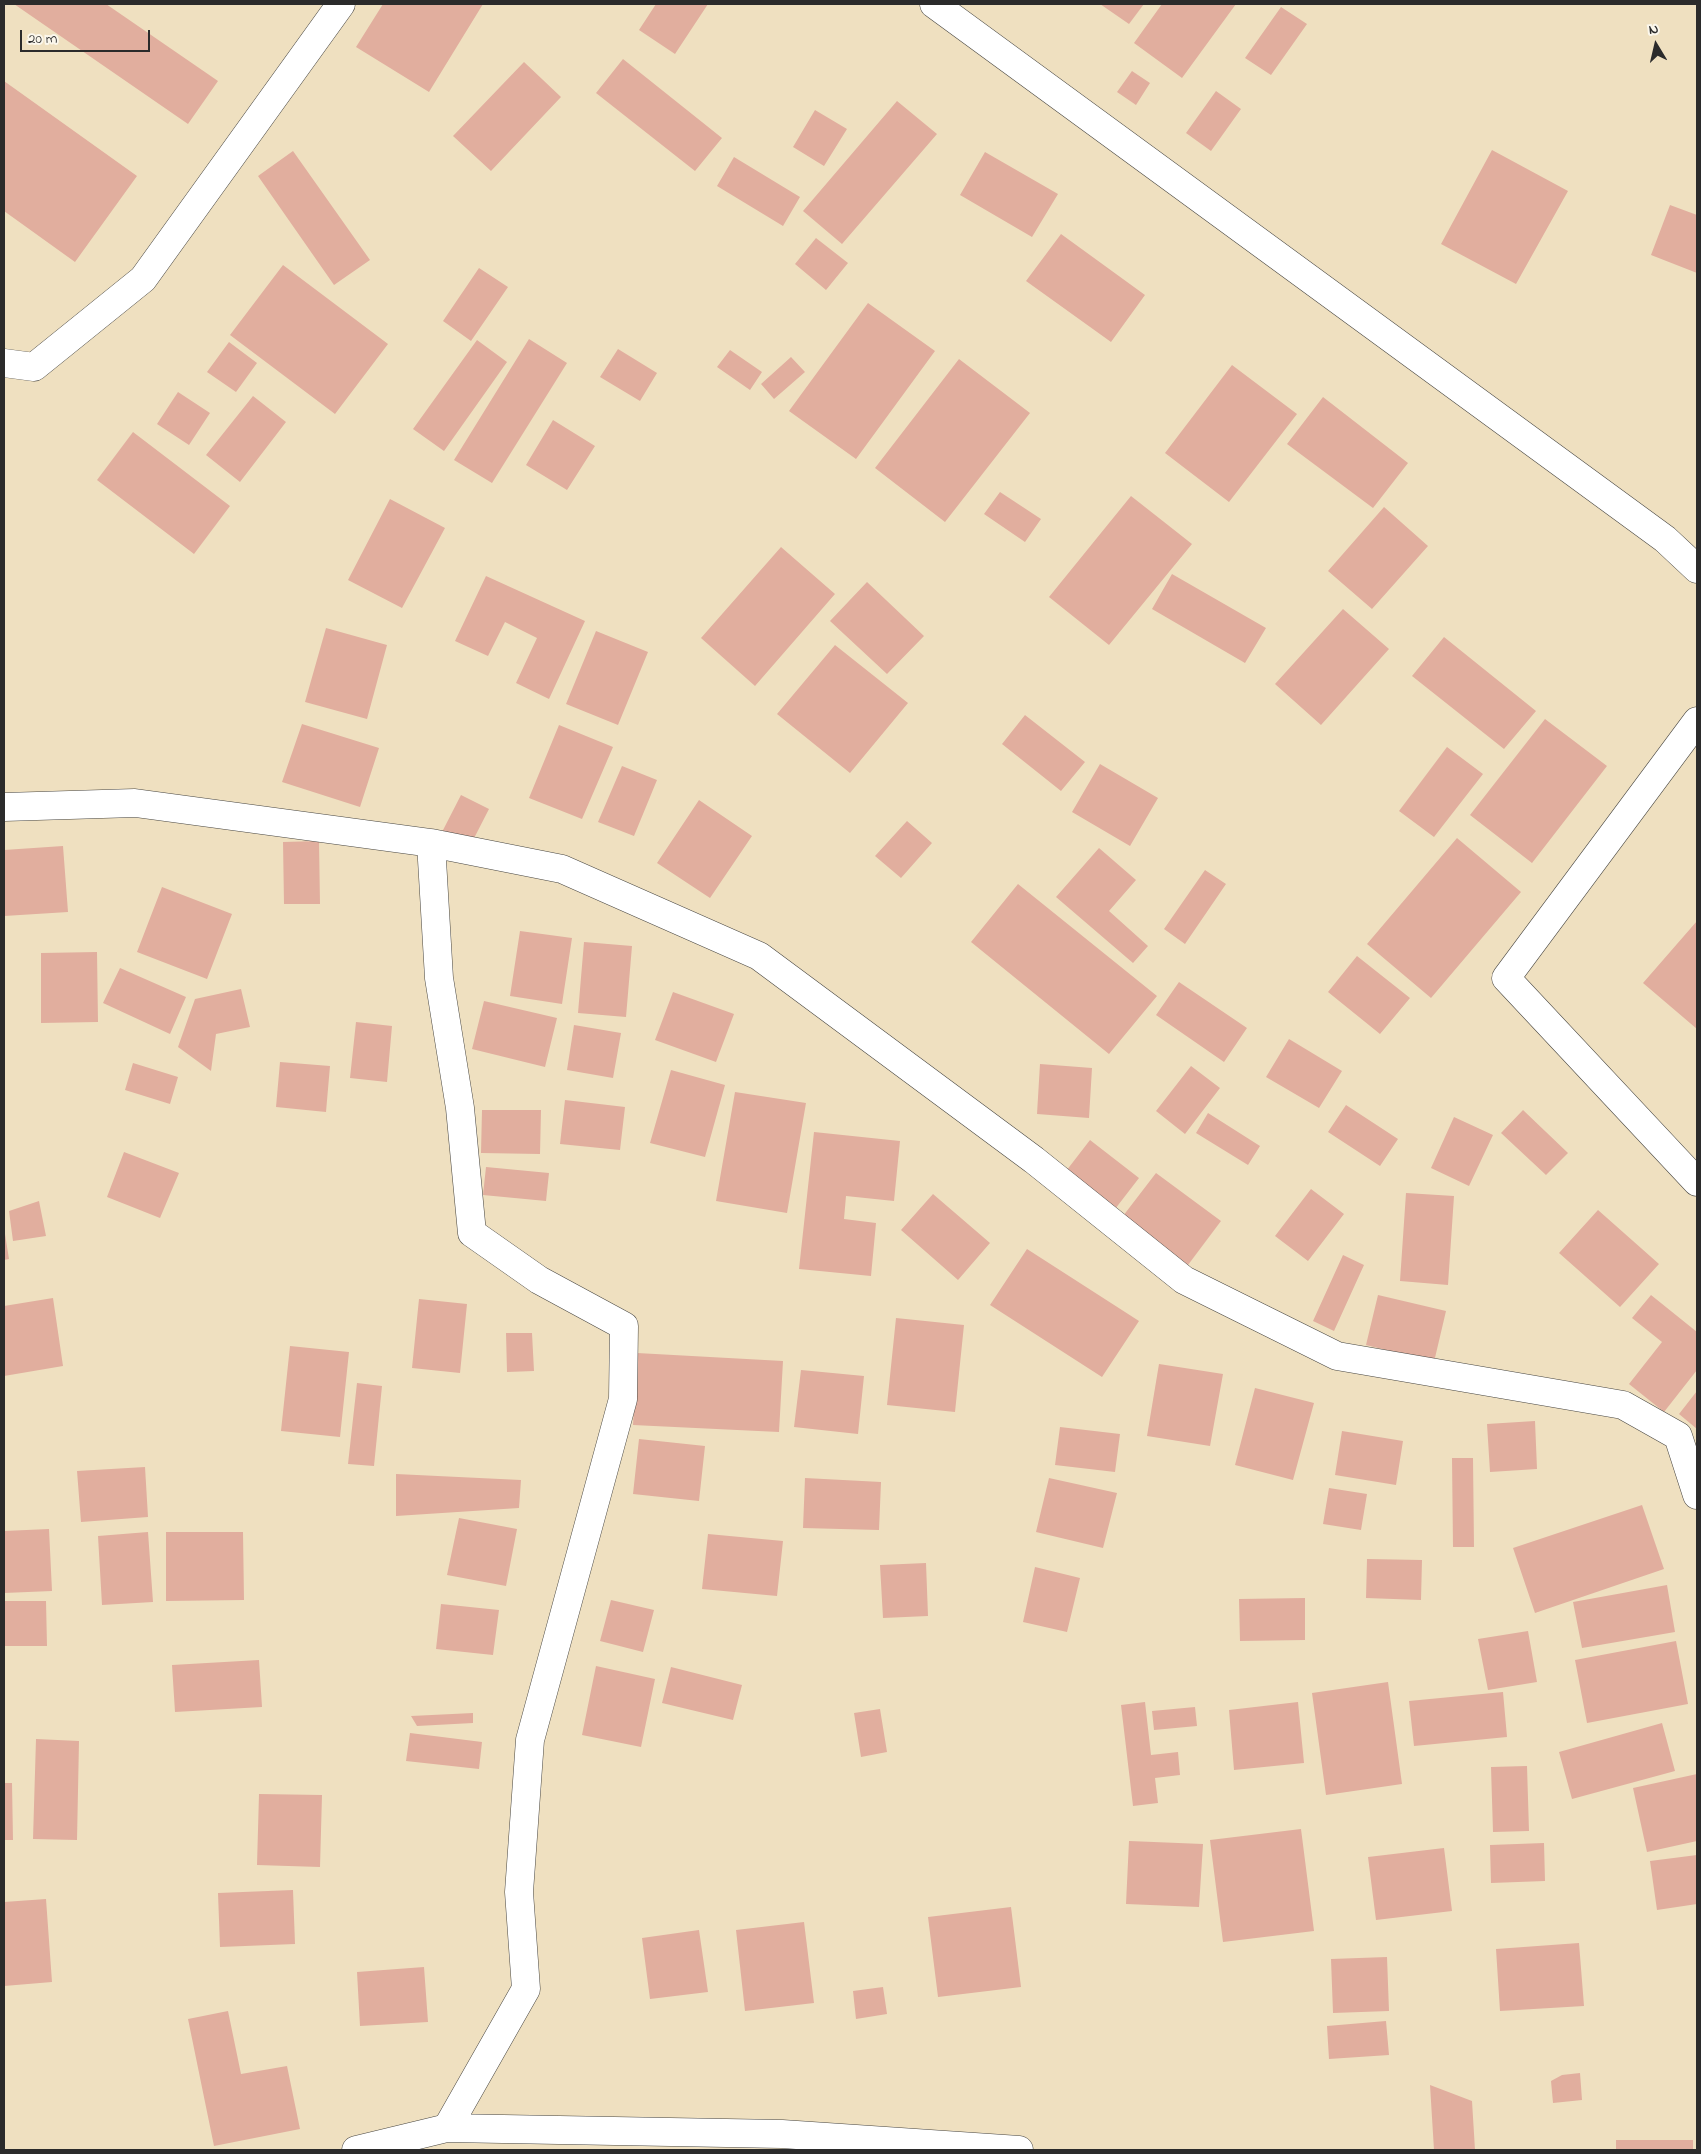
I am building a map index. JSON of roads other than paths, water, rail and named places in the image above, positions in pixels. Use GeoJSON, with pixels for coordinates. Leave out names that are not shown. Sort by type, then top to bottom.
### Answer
{"type":"FeatureCollection","features":[{"type":"Feature","properties":{"kind":"street"},"geometry":{"type":"LineString","coordinates":[[4,363],[34,367],[143,280],[341,4]]}},
{"type":"Feature","properties":{"kind":"street"},"geometry":{"type":"LineString","coordinates":[[934,4],[1665,539],[1697,569]]}},
{"type":"Feature","properties":{"kind":"street"},"geometry":{"type":"LineString","coordinates":[[1697,721],[1506,978],[1697,1182]]}},
{"type":"Feature","properties":{"kind":"street"},"geometry":{"type":"LineString","coordinates":[[4,807],[135,804],[431,843],[562,869],[759,956],[1034,1160],[1184,1280],[1337,1356],[1624,1405],[1678,1436],[1697,1495]]}},
{"type":"Feature","properties":{"kind":"street"},"geometry":{"type":"LineString","coordinates":[[431,843],[439,978],[460,1108],[472,1233],[539,1280],[624,1326],[623,1399],[530,1740],[519,1892],[526,1989],[447,2128]]}},
{"type":"Feature","properties":{"kind":"street"},"geometry":{"type":"LineString","coordinates":[[356,2150],[447,2128],[1019,2150]]}}]}
